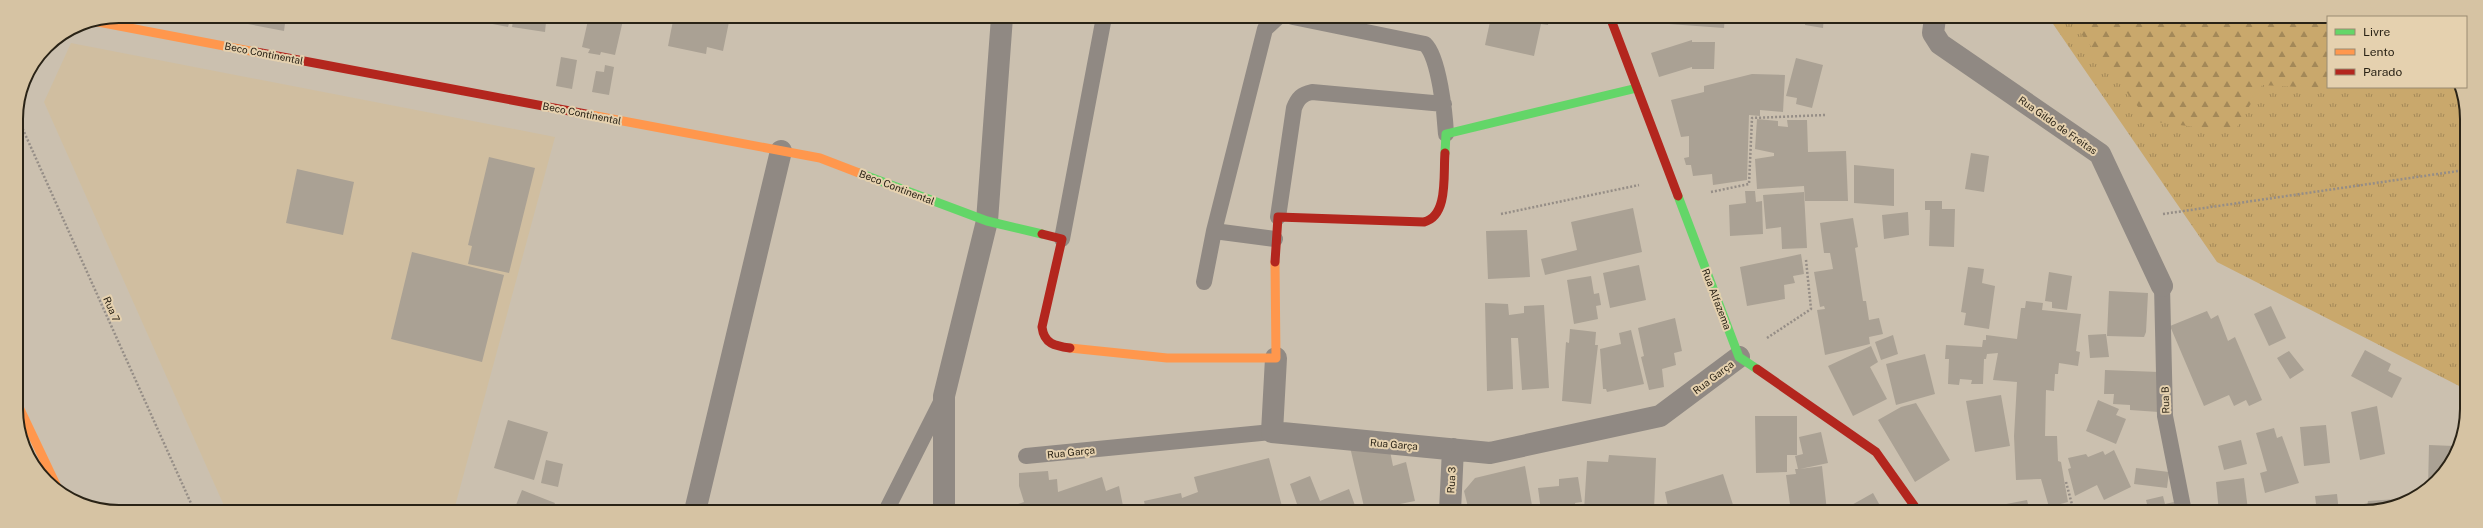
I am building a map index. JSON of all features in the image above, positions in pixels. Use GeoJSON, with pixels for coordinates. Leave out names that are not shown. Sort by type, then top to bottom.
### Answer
{"type":"FeatureCollection","features":[{"type":"Feature","properties":{"kind":"street"},"geometry":{"type":"LineString","coordinates":[[944,505],[944,396],[987,221],[1002,23]]}},
{"type":"Feature","properties":{"kind":"street","name":"Rua Alfazema"},"geometry":{"type":"LineString","coordinates":[[1612,23],[1739,357]]}},
{"type":"Feature","properties":{"kind":"street","name":"Rua Gildo de Freitas"},"geometry":{"type":"LineString","coordinates":[[1934,23],[1933,33],[1940,44],[2100,154],[2162,286]]}},
{"type":"Feature","properties":{"kind":"street","name":"Beco Continental"},"geometry":{"type":"LineString","coordinates":[[108,24],[820,158],[987,221],[1062,239]]}},
{"type":"Feature","properties":{"kind":"street"},"geometry":{"type":"LineString","coordinates":[[1272,432],[1276,358],[1275,238],[1278,217],[1424,222],[1432,220],[1439,215],[1442,206],[1446,134],[1637,88]]}},
{"type":"Feature","properties":{"kind":"street"},"geometry":{"type":"LineString","coordinates":[[696,505],[782,151]]}},
{"type":"Feature","properties":{"kind":"street"},"geometry":{"type":"LineString","coordinates":[[1062,239],[1042,327],[1043,335],[1048,343],[1056,346],[1167,358],[1276,358]]}},
{"type":"Feature","properties":{"kind":"street"},"geometry":{"type":"LineString","coordinates":[[1739,357],[1876,452],[1914,505]]}},
{"type":"Feature","properties":{"kind":"street","name":"Rua Garça"},"geometry":{"type":"LineString","coordinates":[[1272,432],[1490,453],[1660,416],[1739,357]]}},
{"type":"Feature","properties":{"kind":"street"},"geometry":{"type":"LineString","coordinates":[[23,417],[52,478]]}},
{"type":"Feature","properties":{"kind":"street","name":"Rua 3"},"geometry":{"type":"LineString","coordinates":[[1450,505],[1453,449]]}},
{"type":"Feature","properties":{"kind":"lane"},"geometry":{"type":"LineString","coordinates":[[1062,239],[1103,23]]}},
{"type":"Feature","properties":{"kind":"lane"},"geometry":{"type":"LineString","coordinates":[[1204,282],[1214,231],[1265,29],[1272,23]]}},
{"type":"Feature","properties":{"kind":"lane"},"geometry":{"type":"LineString","coordinates":[[1322,23],[1425,44],[1432,54],[1444,104],[1446,134]]}},
{"type":"Feature","properties":{"kind":"lane"},"geometry":{"type":"LineString","coordinates":[[1278,217],[1294,108],[1297,99],[1304,94],[1312,92],[1444,104]]}},
{"type":"Feature","properties":{"kind":"lane"},"geometry":{"type":"LineString","coordinates":[[1214,231],[1275,238]]}},
{"type":"Feature","properties":{"kind":"lane","name":"Rua B"},"geometry":{"type":"LineString","coordinates":[[2162,286],[2165,416],[2183,505]]}},
{"type":"Feature","properties":{"kind":"lane"},"geometry":{"type":"LineString","coordinates":[[889,505],[944,396]]}},
{"type":"Feature","properties":{"kind":"lane","name":"Rua Garça"},"geometry":{"type":"LineString","coordinates":[[1026,456],[1272,432]]}},
{"type":"Feature","properties":{"kind":"path"},"geometry":{"type":"LineString","coordinates":[[1679,199],[1749,184],[1752,118],[1825,115]]}},
{"type":"Feature","properties":{"kind":"path","name":"Rua 7"},"geometry":{"type":"LineString","coordinates":[[23,130],[192,505]]}},
{"type":"Feature","properties":{"kind":"path"},"geometry":{"type":"LineString","coordinates":[[2130,218],[2460,171]]}},
{"type":"Feature","properties":{"kind":"path"},"geometry":{"type":"LineString","coordinates":[[1501,214],[1671,178]]}},
{"type":"Feature","properties":{"kind":"path"},"geometry":{"type":"LineString","coordinates":[[1739,357],[1811,308],[1806,260]]}},
{"type":"Feature","properties":{"kind":"path"},"geometry":{"type":"LineString","coordinates":[[2066,482],[2072,505]]}},
{"type":"Feature","properties":{"kind":"shaded area"},"geometry":{"type":"Polygon","coordinates":[[[71,43],[555,137],[455,505],[224,505],[44,102],[71,43]]]}},
{"type":"Feature","properties":{"kind":"green space"},"geometry":{"type":"Polygon","coordinates":[[[2052,23],[2327,23],[2327,88],[2455,88],[2460,119],[2460,386],[2217,262],[2052,23]]]}},
{"type":"Feature","properties":{"kind":"green space"},"geometry":{"type":"Polygon","coordinates":[[[2086,23],[2327,23],[2327,88],[2394,88],[2388,92],[2262,85],[2234,132],[2149,121],[2079,31],[2086,23]]]}},
{"type":"Feature","properties":{"kind":"building"},"geometry":{"type":"Polygon","coordinates":[[[248,23],[285,23],[284,31],[248,23]]]}},
{"type":"Feature","properties":{"kind":"building"},"geometry":{"type":"Polygon","coordinates":[[[487,23],[509,23],[508,27],[487,23]]]}},
{"type":"Feature","properties":{"kind":"building"},"geometry":{"type":"Polygon","coordinates":[[[513,23],[546,23],[545,32],[512,27],[513,23]]]}},
{"type":"Feature","properties":{"kind":"building"},"geometry":{"type":"Polygon","coordinates":[[[587,23],[622,23],[615,55],[601,52],[600,55],[588,53],[590,49],[582,47],[587,23]]]}},
{"type":"Feature","properties":{"kind":"building"},"geometry":{"type":"Polygon","coordinates":[[[673,23],[729,23],[723,51],[707,47],[706,54],[668,46],[673,23]]]}},
{"type":"Feature","properties":{"kind":"building"},"geometry":{"type":"Polygon","coordinates":[[[1490,23],[1548,23],[1548,25],[1541,24],[1534,56],[1485,45],[1490,23]]]}},
{"type":"Feature","properties":{"kind":"building"},"geometry":{"type":"Polygon","coordinates":[[[1669,23],[1724,23],[1724,28],[1669,23]]]}},
{"type":"Feature","properties":{"kind":"building"},"geometry":{"type":"Polygon","coordinates":[[[1805,23],[1823,23],[1823,28],[1805,25],[1805,23]]]}},
{"type":"Feature","properties":{"kind":"building"},"geometry":{"type":"Polygon","coordinates":[[[1692,40],[1692,42],[1715,42],[1714,69],[1692,69],[1692,67],[1659,77],[1651,53],[1692,40]]]}},
{"type":"Feature","properties":{"kind":"building"},"geometry":{"type":"Polygon","coordinates":[[[561,57],[577,60],[572,89],[556,86],[561,57]]]}},
{"type":"Feature","properties":{"kind":"building"},"geometry":{"type":"Polygon","coordinates":[[[1796,58],[1823,65],[1812,108],[1796,104],[1797,98],[1786,96],[1796,58]]]}},
{"type":"Feature","properties":{"kind":"building"},"geometry":{"type":"Polygon","coordinates":[[[605,65],[614,67],[609,95],[592,92],[596,71],[604,72],[605,65]]]}},
{"type":"Feature","properties":{"kind":"building"},"geometry":{"type":"Polygon","coordinates":[[[1752,74],[1785,75],[1783,112],[1760,110],[1760,116],[1749,115],[1747,180],[1713,185],[1712,174],[1693,176],[1691,165],[1686,165],[1684,158],[1689,157],[1689,136],[1681,137],[1671,100],[1704,92],[1704,86],[1752,74]]]}},
{"type":"Feature","properties":{"kind":"building"},"geometry":{"type":"Polygon","coordinates":[[[1757,119],[1778,121],[1778,126],[1788,127],[1787,120],[1807,120],[1808,152],[1846,151],[1848,201],[1805,201],[1804,186],[1757,189],[1755,159],[1774,156],[1774,153],[1755,149],[1757,119]]]}},
{"type":"Feature","properties":{"kind":"building"},"geometry":{"type":"Polygon","coordinates":[[[1971,153],[1989,156],[1984,192],[1965,189],[1971,153]]]}},
{"type":"Feature","properties":{"kind":"building"},"geometry":{"type":"Polygon","coordinates":[[[489,157],[535,168],[509,273],[468,264],[472,246],[468,245],[489,157]]]}},
{"type":"Feature","properties":{"kind":"building"},"geometry":{"type":"Polygon","coordinates":[[[1854,165],[1894,169],[1894,206],[1854,203],[1854,165]]]}},
{"type":"Feature","properties":{"kind":"building"},"geometry":{"type":"Polygon","coordinates":[[[297,169],[354,182],[343,235],[286,223],[297,169]]]}},
{"type":"Feature","properties":{"kind":"building"},"geometry":{"type":"Polygon","coordinates":[[[1745,191],[1755,191],[1756,202],[1762,201],[1763,234],[1730,236],[1729,205],[1746,203],[1745,191]]]}},
{"type":"Feature","properties":{"kind":"building"},"geometry":{"type":"Polygon","coordinates":[[[1804,192],[1807,248],[1782,249],[1781,227],[1766,229],[1763,195],[1804,192]]]}},
{"type":"Feature","properties":{"kind":"building"},"geometry":{"type":"Polygon","coordinates":[[[1925,201],[1942,201],[1942,209],[1955,209],[1954,247],[1929,246],[1930,210],[1925,210],[1925,201]]]}},
{"type":"Feature","properties":{"kind":"building"},"geometry":{"type":"Polygon","coordinates":[[[1633,208],[1642,252],[1545,275],[1541,259],[1577,250],[1571,222],[1633,208]]]}},
{"type":"Feature","properties":{"kind":"building"},"geometry":{"type":"Polygon","coordinates":[[[1908,212],[1909,235],[1884,239],[1882,215],[1908,212]]]}},
{"type":"Feature","properties":{"kind":"building"},"geometry":{"type":"Polygon","coordinates":[[[1853,218],[1858,247],[1855,248],[1863,301],[1866,301],[1869,320],[1879,318],[1883,334],[1869,337],[1870,344],[1825,355],[1817,310],[1825,309],[1824,306],[1820,307],[1814,272],[1833,269],[1830,253],[1824,253],[1820,223],[1853,218]]]}},
{"type":"Feature","properties":{"kind":"building"},"geometry":{"type":"Polygon","coordinates":[[[1527,230],[1530,277],[1488,279],[1486,231],[1527,230]]]}},
{"type":"Feature","properties":{"kind":"building"},"geometry":{"type":"Polygon","coordinates":[[[412,252],[504,275],[482,362],[391,339],[412,252]]]}},
{"type":"Feature","properties":{"kind":"building"},"geometry":{"type":"Polygon","coordinates":[[[1801,254],[1804,274],[1793,276],[1795,283],[1784,285],[1785,299],[1747,306],[1740,267],[1801,254]]]}},
{"type":"Feature","properties":{"kind":"building"},"geometry":{"type":"Polygon","coordinates":[[[1639,265],[1646,300],[1610,308],[1603,273],[1639,265]]]}},
{"type":"Feature","properties":{"kind":"building"},"geometry":{"type":"Polygon","coordinates":[[[1968,267],[1984,269],[1982,283],[1995,286],[1989,329],[1964,325],[1966,313],[1961,312],[1968,267]]]}},
{"type":"Feature","properties":{"kind":"building"},"geometry":{"type":"Polygon","coordinates":[[[2049,272],[2072,276],[2067,310],[2052,308],[2052,302],[2045,301],[2049,272]]]}},
{"type":"Feature","properties":{"kind":"building"},"geometry":{"type":"Polygon","coordinates":[[[1591,276],[1594,294],[1599,293],[1601,305],[1596,306],[1598,319],[1574,324],[1567,280],[1591,276]]]}},
{"type":"Feature","properties":{"kind":"building"},"geometry":{"type":"Polygon","coordinates":[[[2109,291],[2148,293],[2146,332],[2144,337],[2107,336],[2109,291]]]}},
{"type":"Feature","properties":{"kind":"building"},"geometry":{"type":"Polygon","coordinates":[[[2026,301],[2043,303],[2042,310],[2081,314],[2076,351],[2080,352],[2078,366],[2059,363],[2058,374],[2055,374],[2054,391],[2046,390],[2045,436],[2057,436],[2058,461],[2061,462],[2068,502],[2057,505],[2048,505],[2041,479],[2016,480],[2014,436],[2017,382],[1993,380],[1998,353],[1987,354],[1986,359],[1984,359],[1983,384],[1971,384],[1972,380],[1960,379],[1959,385],[1948,384],[1949,359],[1945,359],[1946,345],[1982,347],[1983,340],[1986,340],[1986,335],[2017,339],[2021,308],[2025,308],[2026,301]]]}},
{"type":"Feature","properties":{"kind":"building"},"geometry":{"type":"Polygon","coordinates":[[[1485,303],[1508,304],[1509,315],[1524,313],[1524,306],[1544,305],[1549,388],[1522,390],[1518,338],[1511,338],[1513,389],[1487,391],[1485,303]]]}},
{"type":"Feature","properties":{"kind":"building"},"geometry":{"type":"Polygon","coordinates":[[[2271,306],[2286,338],[2269,346],[2254,314],[2271,306]]]}},
{"type":"Feature","properties":{"kind":"building"},"geometry":{"type":"Polygon","coordinates":[[[2207,311],[2211,319],[2218,315],[2228,341],[2235,337],[2262,400],[2249,406],[2246,400],[2234,406],[2229,395],[2204,406],[2170,326],[2207,311]]]}},
{"type":"Feature","properties":{"kind":"building"},"geometry":{"type":"Polygon","coordinates":[[[1675,318],[1682,351],[1674,353],[1676,365],[1662,369],[1664,387],[1649,390],[1641,357],[1644,356],[1638,328],[1675,318]]]}},
{"type":"Feature","properties":{"kind":"building"},"geometry":{"type":"Polygon","coordinates":[[[1570,329],[1596,332],[1595,345],[1598,345],[1591,404],[1562,401],[1566,342],[1569,343],[1570,329]]]}},
{"type":"Feature","properties":{"kind":"building"},"geometry":{"type":"Polygon","coordinates":[[[1631,330],[1644,384],[1607,392],[1606,389],[1603,389],[1600,349],[1621,344],[1619,333],[1631,330]]]}},
{"type":"Feature","properties":{"kind":"building"},"geometry":{"type":"Polygon","coordinates":[[[2106,334],[2109,357],[2090,358],[2088,335],[2106,334]]]}},
{"type":"Feature","properties":{"kind":"building"},"geometry":{"type":"Polygon","coordinates":[[[1893,335],[1898,354],[1881,360],[1875,342],[1893,335]]]}},
{"type":"Feature","properties":{"kind":"building"},"geometry":{"type":"Polygon","coordinates":[[[1871,346],[1878,362],[1870,367],[1887,399],[1853,416],[1828,366],[1871,346]]]}},
{"type":"Feature","properties":{"kind":"building"},"geometry":{"type":"Polygon","coordinates":[[[2365,350],[2391,364],[2388,371],[2402,378],[2392,398],[2351,376],[2365,350]]]}},
{"type":"Feature","properties":{"kind":"building"},"geometry":{"type":"Polygon","coordinates":[[[2289,351],[2304,370],[2290,379],[2277,358],[2289,351]]]}},
{"type":"Feature","properties":{"kind":"building"},"geometry":{"type":"Polygon","coordinates":[[[1925,354],[1935,394],[1896,405],[1886,364],[1925,354]]]}},
{"type":"Feature","properties":{"kind":"building"},"geometry":{"type":"Polygon","coordinates":[[[2105,370],[2159,372],[2159,412],[2130,410],[2130,405],[2113,404],[2114,394],[2104,394],[2105,370]]]}},
{"type":"Feature","properties":{"kind":"building"},"geometry":{"type":"Polygon","coordinates":[[[2001,395],[2010,446],[1975,452],[1966,401],[2001,395]]]}},
{"type":"Feature","properties":{"kind":"building"},"geometry":{"type":"Polygon","coordinates":[[[2098,400],[2119,409],[2116,415],[2126,419],[2116,444],[2086,431],[2098,400]]]}},
{"type":"Feature","properties":{"kind":"building"},"geometry":{"type":"Polygon","coordinates":[[[1916,403],[1950,460],[1915,482],[1878,420],[1901,407],[1916,403]]]}},
{"type":"Feature","properties":{"kind":"building"},"geometry":{"type":"Polygon","coordinates":[[[2377,406],[2385,454],[2360,460],[2351,412],[2377,406]]]}},
{"type":"Feature","properties":{"kind":"building"},"geometry":{"type":"Polygon","coordinates":[[[1755,416],[1797,416],[1797,455],[1787,455],[1787,472],[1756,473],[1755,416]]]}},
{"type":"Feature","properties":{"kind":"building"},"geometry":{"type":"Polygon","coordinates":[[[508,420],[548,432],[534,480],[494,468],[508,420]]]}},
{"type":"Feature","properties":{"kind":"building"},"geometry":{"type":"Polygon","coordinates":[[[2326,425],[2330,463],[2304,466],[2300,427],[2326,425]]]}},
{"type":"Feature","properties":{"kind":"building"},"geometry":{"type":"Polygon","coordinates":[[[2274,428],[2277,438],[2282,436],[2299,483],[2265,493],[2260,473],[2267,471],[2256,433],[2274,428]]]}},
{"type":"Feature","properties":{"kind":"building"},"geometry":{"type":"Polygon","coordinates":[[[1821,432],[1828,463],[1800,469],[1822,466],[1826,505],[1785,505],[1790,504],[1786,475],[1796,474],[1795,469],[1798,469],[1795,456],[1803,454],[1799,437],[1821,432]]]}},
{"type":"Feature","properties":{"kind":"building"},"geometry":{"type":"Polygon","coordinates":[[[2241,440],[2247,464],[2224,470],[2218,446],[2241,440]]]}},
{"type":"Feature","properties":{"kind":"building"},"geometry":{"type":"Polygon","coordinates":[[[2429,445],[2453,446],[2440,467],[2428,480],[2429,445]]]}},
{"type":"Feature","properties":{"kind":"building"},"geometry":{"type":"Polygon","coordinates":[[[1350,447],[1390,451],[1393,466],[1406,462],[1415,501],[1400,505],[1364,505],[1350,447]]]}},
{"type":"Feature","properties":{"kind":"building"},"geometry":{"type":"Polygon","coordinates":[[[2114,450],[2131,487],[2104,500],[2097,485],[2075,496],[2068,469],[2071,468],[2068,458],[2086,454],[2088,457],[2103,451],[2105,455],[2114,450]]]}},
{"type":"Feature","properties":{"kind":"building"},"geometry":{"type":"Polygon","coordinates":[[[1609,455],[1656,458],[1654,505],[1584,505],[1587,461],[1608,462],[1609,455]]]}},
{"type":"Feature","properties":{"kind":"building"},"geometry":{"type":"Polygon","coordinates":[[[1269,458],[1282,505],[1145,505],[1144,501],[1181,493],[1182,498],[1198,492],[1194,477],[1269,458]]]}},
{"type":"Feature","properties":{"kind":"building"},"geometry":{"type":"Polygon","coordinates":[[[546,460],[563,464],[558,487],[541,483],[546,460]]]}},
{"type":"Feature","properties":{"kind":"building"},"geometry":{"type":"Polygon","coordinates":[[[1525,466],[1532,505],[1468,505],[1464,491],[1475,478],[1525,466]]]}},
{"type":"Feature","properties":{"kind":"building"},"geometry":{"type":"Polygon","coordinates":[[[2136,468],[2169,472],[2167,488],[2134,484],[2136,468]]]}},
{"type":"Feature","properties":{"kind":"building"},"geometry":{"type":"Polygon","coordinates":[[[1048,471],[1049,480],[1057,479],[1058,492],[1102,477],[1106,491],[1119,486],[1123,505],[1015,505],[1024,502],[1019,486],[1019,473],[1048,471]]]}},
{"type":"Feature","properties":{"kind":"building"},"geometry":{"type":"Polygon","coordinates":[[[1723,474],[1733,505],[1668,505],[1665,492],[1723,474]]]}},
{"type":"Feature","properties":{"kind":"building"},"geometry":{"type":"Polygon","coordinates":[[[1310,476],[1320,501],[1349,489],[1355,505],[1295,505],[1297,504],[1290,484],[1310,476]]]}},
{"type":"Feature","properties":{"kind":"building"},"geometry":{"type":"Polygon","coordinates":[[[1578,477],[1582,502],[1575,503],[1575,505],[1540,505],[1538,488],[1559,486],[1559,479],[1578,477]]]}},
{"type":"Feature","properties":{"kind":"building"},"geometry":{"type":"Polygon","coordinates":[[[2244,478],[2247,505],[2218,505],[2216,482],[2244,478]]]}},
{"type":"Feature","properties":{"kind":"building"},"geometry":{"type":"Polygon","coordinates":[[[522,490],[555,503],[554,505],[516,505],[522,490]]]}},
{"type":"Feature","properties":{"kind":"building"},"geometry":{"type":"Polygon","coordinates":[[[1873,493],[1880,505],[1852,505],[1873,493]]]}},
{"type":"Feature","properties":{"kind":"building"},"geometry":{"type":"Polygon","coordinates":[[[2337,494],[2338,505],[2316,505],[2315,496],[2337,494]]]}},
{"type":"Feature","properties":{"kind":"building"},"geometry":{"type":"Polygon","coordinates":[[[2163,496],[2165,504],[2174,502],[2174,505],[2147,505],[2146,500],[2163,496]]]}},
{"type":"Feature","properties":{"kind":"building"},"geometry":{"type":"Polygon","coordinates":[[[2397,499],[2370,505],[2367,505],[2368,501],[2397,499]]]}},
{"type":"Feature","properties":{"kind":"building"},"geometry":{"type":"Polygon","coordinates":[[[2027,500],[2028,505],[2001,505],[2027,500]]]}},
{"type":"Feature","properties":{"kind":"traffic: fast"},"geometry":{"type":"LineString","coordinates":[[1445,153],[1446,134],[1637,88]]}},
{"type":"Feature","properties":{"kind":"traffic: fast"},"geometry":{"type":"LineString","coordinates":[[859,173],[987,221],[1042,234]]}},
{"type":"Feature","properties":{"kind":"traffic: fast"},"geometry":{"type":"LineString","coordinates":[[1678,196],[1739,357],[1757,369]]}},
{"type":"Feature","properties":{"kind":"traffic: slow"},"geometry":{"type":"LineString","coordinates":[[108,24],[256,52]]}},
{"type":"Feature","properties":{"kind":"traffic: slow"},"geometry":{"type":"LineString","coordinates":[[591,115],[820,158],[859,173]]}},
{"type":"Feature","properties":{"kind":"traffic: slow"},"geometry":{"type":"LineString","coordinates":[[1070,348],[1167,358],[1276,358],[1275,262]]}},
{"type":"Feature","properties":{"kind":"traffic: slow"},"geometry":{"type":"LineString","coordinates":[[23,416],[53,479]]}},
{"type":"Feature","properties":{"kind":"traffic: jam"},"geometry":{"type":"LineString","coordinates":[[1612,23],[1678,196]]}},
{"type":"Feature","properties":{"kind":"traffic: jam"},"geometry":{"type":"LineString","coordinates":[[256,52],[591,115]]}},
{"type":"Feature","properties":{"kind":"traffic: jam"},"geometry":{"type":"LineString","coordinates":[[1275,262],[1278,217],[1424,222],[1432,218],[1438,212],[1441,203],[1444,182],[1445,153]]}},
{"type":"Feature","properties":{"kind":"traffic: jam"},"geometry":{"type":"LineString","coordinates":[[1042,234],[1062,239],[1042,327],[1043,333],[1051,343],[1070,348]]}},
{"type":"Feature","properties":{"kind":"traffic: jam"},"geometry":{"type":"LineString","coordinates":[[1757,369],[1876,452],[1914,505]]}}]}
